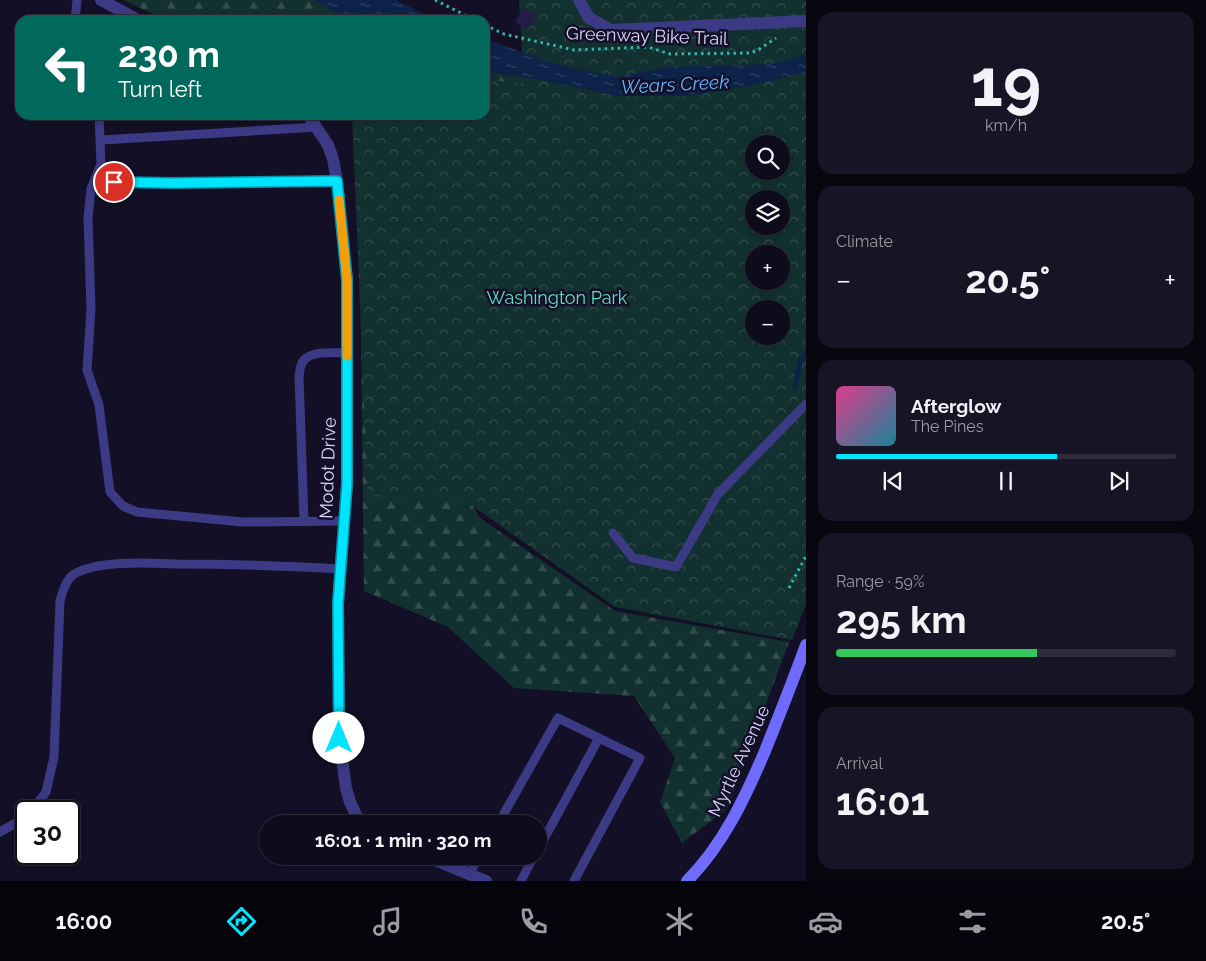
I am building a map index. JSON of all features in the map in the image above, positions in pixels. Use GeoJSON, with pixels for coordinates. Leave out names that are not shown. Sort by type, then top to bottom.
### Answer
{"type":"FeatureCollection","features":[{"type":"Feature","properties":{"kind":"street"},"geometry":{"type":"LineString","coordinates":[[101,0],[129,15]]}},
{"type":"Feature","properties":{"kind":"street"},"geometry":{"type":"LineString","coordinates":[[579,0],[589,18],[611,30],[806,20]]}},
{"type":"Feature","properties":{"kind":"street","name":"Modot Drive"},"geometry":{"type":"LineString","coordinates":[[311,120],[328,145],[333,159],[347,280],[347,484],[338,603],[339,738],[346,788],[356,815]]}},
{"type":"Feature","properties":{"kind":"street","name":"Myrtle Avenue"},"geometry":{"type":"LineString","coordinates":[[687,881],[702,866],[723,836],[750,786],[784,705],[806,645]]}},
{"type":"Feature","properties":{"kind":"street"},"geometry":{"type":"LineString","coordinates":[[447,865],[486,881]]}},
{"type":"Feature","properties":{"kind":"lane"},"geometry":{"type":"LineString","coordinates":[[76,15],[77,0]]}},
{"type":"Feature","properties":{"kind":"lane"},"geometry":{"type":"LineString","coordinates":[[100,120],[101,164],[91,189],[88,218],[92,309],[87,370],[99,405],[110,492],[123,506],[137,512],[243,522],[344,521]]}},
{"type":"Feature","properties":{"kind":"lane"},"geometry":{"type":"LineString","coordinates":[[102,140],[317,128]]}},
{"type":"Feature","properties":{"kind":"lane"},"geometry":{"type":"LineString","coordinates":[[94,182],[337,181]]}},
{"type":"Feature","properties":{"kind":"lane"},"geometry":{"type":"LineString","coordinates":[[304,521],[299,376],[301,365],[310,356],[347,353]]}},
{"type":"Feature","properties":{"kind":"lane"},"geometry":{"type":"LineString","coordinates":[[613,533],[633,558],[676,567],[718,494],[806,404]]}},
{"type":"Feature","properties":{"kind":"lane"},"geometry":{"type":"LineString","coordinates":[[40,800],[46,792],[54,757],[60,601],[66,583],[74,574],[92,567],[133,563],[235,564],[341,569]]}},
{"type":"Feature","properties":{"kind":"lane"},"geometry":{"type":"LineString","coordinates":[[503,815],[558,718],[640,758],[574,881]]}},
{"type":"Feature","properties":{"kind":"lane"},"geometry":{"type":"LineString","coordinates":[[547,833],[599,738]]}},
{"type":"Feature","properties":{"kind":"lane"},"geometry":{"type":"LineString","coordinates":[[0,832],[15,823]]}},
{"type":"Feature","properties":{"kind":"lane"},"geometry":{"type":"LineString","coordinates":[[469,874],[474,865]]}},
{"type":"Feature","properties":{"kind":"lane"},"geometry":{"type":"LineString","coordinates":[[521,881],[529,865]]}},
{"type":"Feature","properties":{"kind":"path"},"geometry":{"type":"LineString","coordinates":[[435,0],[465,15]]}},
{"type":"Feature","properties":{"kind":"path","name":"Greenway Bike Trail"},"geometry":{"type":"LineString","coordinates":[[490,27],[504,34],[574,50],[648,47],[670,54],[751,54],[771,39],[778,37]]}},
{"type":"Feature","properties":{"kind":"path"},"geometry":{"type":"LineString","coordinates":[[789,588],[806,556]]}},
{"type":"Feature","properties":{"kind":"green space"},"geometry":{"type":"Polygon","coordinates":[[[123,0],[315,0],[340,15],[154,15],[123,0]]]}},
{"type":"Feature","properties":{"kind":"green space","name":"Washington Park"},"geometry":{"type":"Polygon","coordinates":[[[519,0],[806,0],[806,604],[792,640],[615,607],[463,499],[368,495],[352,120],[490,120],[490,80],[524,84],[519,0]]]}},
{"type":"Feature","properties":{"kind":"green space"},"geometry":{"type":"Polygon","coordinates":[[[490,72],[551,82],[490,112],[490,72]]]}},
{"type":"Feature","properties":{"kind":"green space"},"geometry":{"type":"Polygon","coordinates":[[[359,163],[453,473],[480,518],[615,611],[789,642],[727,809],[682,843],[660,802],[675,758],[634,696],[514,688],[448,627],[364,591],[359,163]]]}},
{"type":"Feature","properties":{"kind":"water"},"geometry":{"type":"Polygon","coordinates":[[[315,0],[396,0],[427,15],[340,15],[315,0]]]}},
{"type":"Feature","properties":{"kind":"water","name":"Wears Creek"},"geometry":{"type":"Polygon","coordinates":[[[490,41],[556,64],[617,77],[670,67],[774,64],[806,54],[806,72],[750,86],[688,96],[617,96],[490,72],[490,41]]]}},
{"type":"Feature","properties":{"kind":"building"},"geometry":{"type":"Polygon","coordinates":[[[524,8],[537,15],[527,30],[515,22],[524,8]]]}},
{"type":"Feature","properties":{"kind":"waterway"},"geometry":{"type":"LineString","coordinates":[[795,388],[800,361],[806,353]]}},
{"type":"Feature","properties":{"kind":"slow traffic"},"geometry":{"type":"LineString","coordinates":[[339,200],[347,280],[347,356]]}},
{"type":"Feature","properties":{"kind":"route"},"geometry":{"type":"LineString","coordinates":[[114,182],[337,181],[347,280],[347,484],[338,603],[339,738]]}}]}
